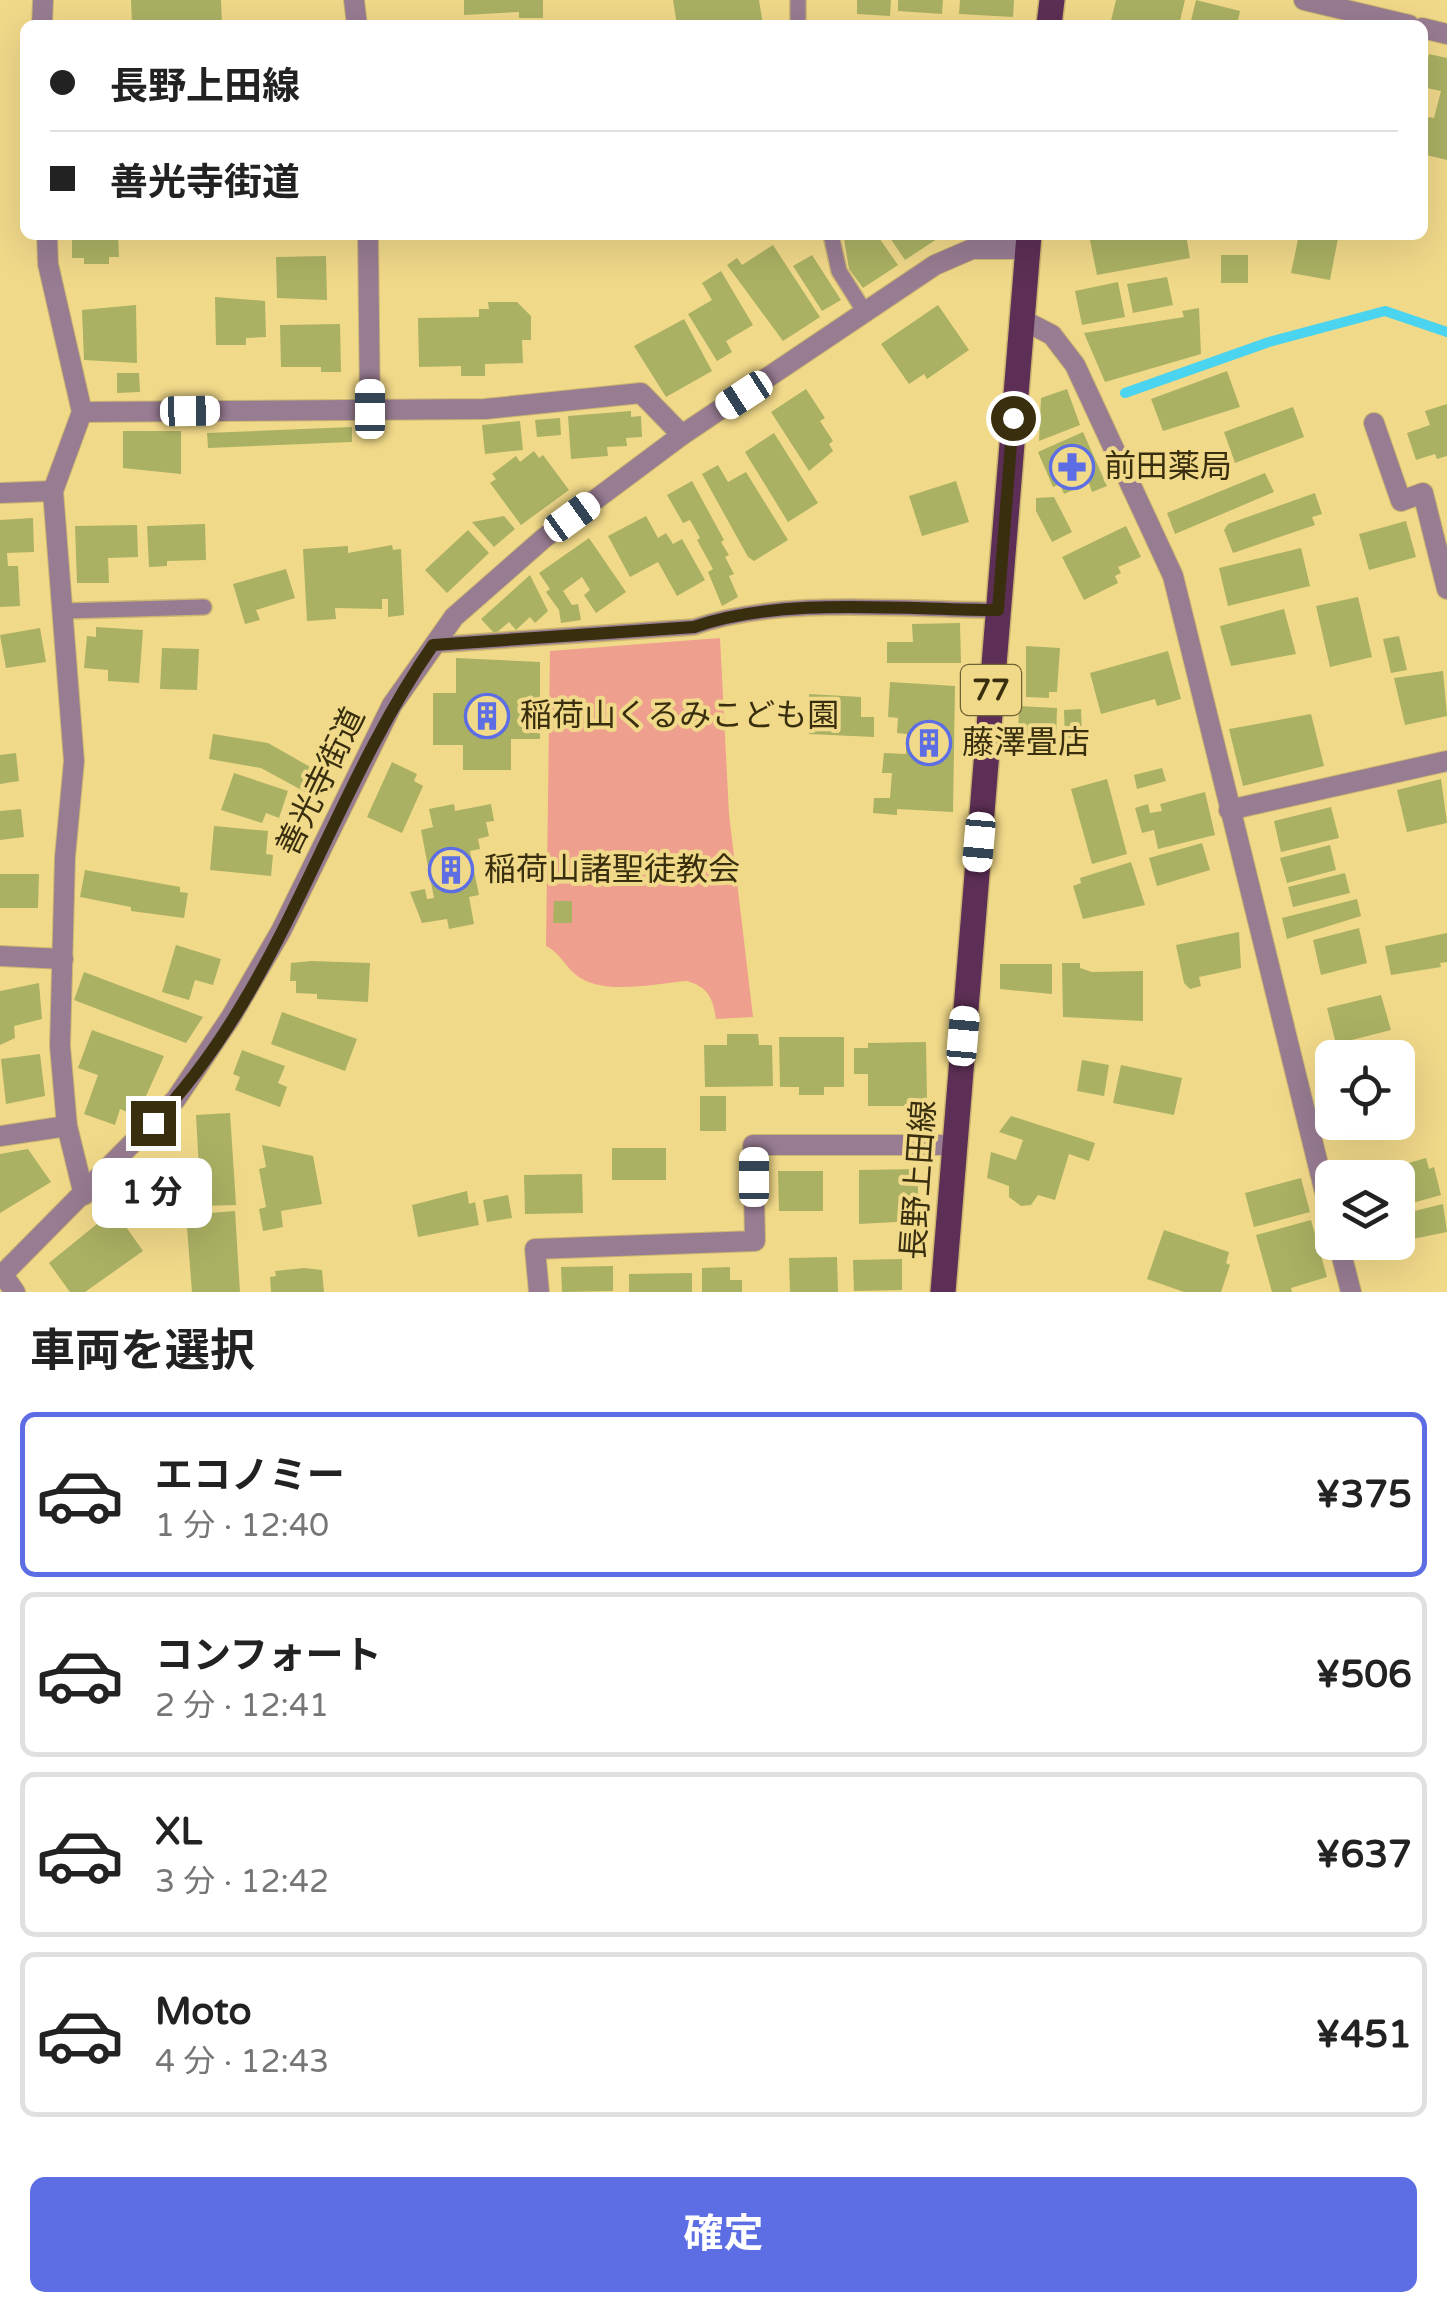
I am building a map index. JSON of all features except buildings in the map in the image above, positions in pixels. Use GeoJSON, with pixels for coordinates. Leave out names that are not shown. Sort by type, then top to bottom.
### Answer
{"type":"FeatureCollection","features":[{"type":"Feature","properties":{"kind":"main road","name":"長野上田線"},"geometry":{"type":"LineString","coordinates":[[942,1292],[1028,242]]}},
{"type":"Feature","properties":{"kind":"street"},"geometry":{"type":"LineString","coordinates":[[1304,0],[1387,20]]}},
{"type":"Feature","properties":{"kind":"street"},"geometry":{"type":"LineString","coordinates":[[47,240],[48,264],[82,412],[52,491],[74,761],[65,857],[60,1046],[67,1126],[84,1195]]}},
{"type":"Feature","properties":{"kind":"street"},"geometry":{"type":"LineString","coordinates":[[368,240],[370,409]]}},
{"type":"Feature","properties":{"kind":"street","name":"善光寺街道"},"geometry":{"type":"LineString","coordinates":[[6,1282],[176,1099],[232,1017],[330,835],[392,704],[454,617],[544,538],[682,435],[960,252],[1028,242]]}},
{"type":"Feature","properties":{"kind":"street"},"geometry":{"type":"LineString","coordinates":[[1022,319],[1052,334],[1075,365],[1173,576],[1317,1160]]}},
{"type":"Feature","properties":{"kind":"street"},"geometry":{"type":"LineString","coordinates":[[82,412],[486,409],[642,393],[682,435]]}},
{"type":"Feature","properties":{"kind":"street"},"geometry":{"type":"LineString","coordinates":[[1374,423],[1401,501],[1423,493],[1446,583]]}},
{"type":"Feature","properties":{"kind":"street"},"geometry":{"type":"LineString","coordinates":[[0,493],[52,491]]}},
{"type":"Feature","properties":{"kind":"street"},"geometry":{"type":"LineString","coordinates":[[1229,810],[1447,761]]}},
{"type":"Feature","properties":{"kind":"street"},"geometry":{"type":"LineString","coordinates":[[0,956],[63,959]]}},
{"type":"Feature","properties":{"kind":"street"},"geometry":{"type":"LineString","coordinates":[[0,1136],[67,1126]]}},
{"type":"Feature","properties":{"kind":"street"},"geometry":{"type":"LineString","coordinates":[[539,1292],[534,1249],[755,1241],[754,1145],[954,1145]]}},
{"type":"Feature","properties":{"kind":"street"},"geometry":{"type":"LineString","coordinates":[[1342,1260],[1350,1292]]}},
{"type":"Feature","properties":{"kind":"lane"},"geometry":{"type":"LineString","coordinates":[[832,240],[839,272],[866,314]]}},
{"type":"Feature","properties":{"kind":"lane"},"geometry":{"type":"LineString","coordinates":[[64,611],[204,607]]}},
{"type":"Feature","properties":{"kind":"lane"},"geometry":{"type":"LineString","coordinates":[[433,645],[694,627],[719,618],[806,610],[998,610]]}},
{"type":"Feature","properties":{"kind":"shaded area"},"geometry":{"type":"Polygon","coordinates":[[[720,638],[729,814],[753,1017],[716,1019],[708,994],[694,983],[599,985],[575,974],[546,946],[550,651],[720,638]]]}},
{"type":"Feature","properties":{"kind":"waterway"},"geometry":{"type":"LineString","coordinates":[[1125,393],[1269,342],[1385,311],[1447,332]]}},
{"type":"Feature","properties":{"kind":"place","name":"前田薬局"},"geometry":{"type":"Point","coordinates":[1072,467]}},
{"type":"Feature","properties":{"kind":"place","name":"稲荷山くるみこども園"},"geometry":{"type":"Point","coordinates":[487,716]}},
{"type":"Feature","properties":{"kind":"place","name":"藤澤畳店"},"geometry":{"type":"Point","coordinates":[929,743]}},
{"type":"Feature","properties":{"kind":"place","name":"稲荷山諸聖徒教会"},"geometry":{"type":"Point","coordinates":[451,870]}},
{"type":"Feature","properties":{"kind":"route"},"geometry":{"type":"LineString","coordinates":[[153,1123],[176,1099],[232,1017],[330,835],[392,704],[433,645],[694,627],[719,618],[806,610],[998,610],[1013,418]]}}]}
